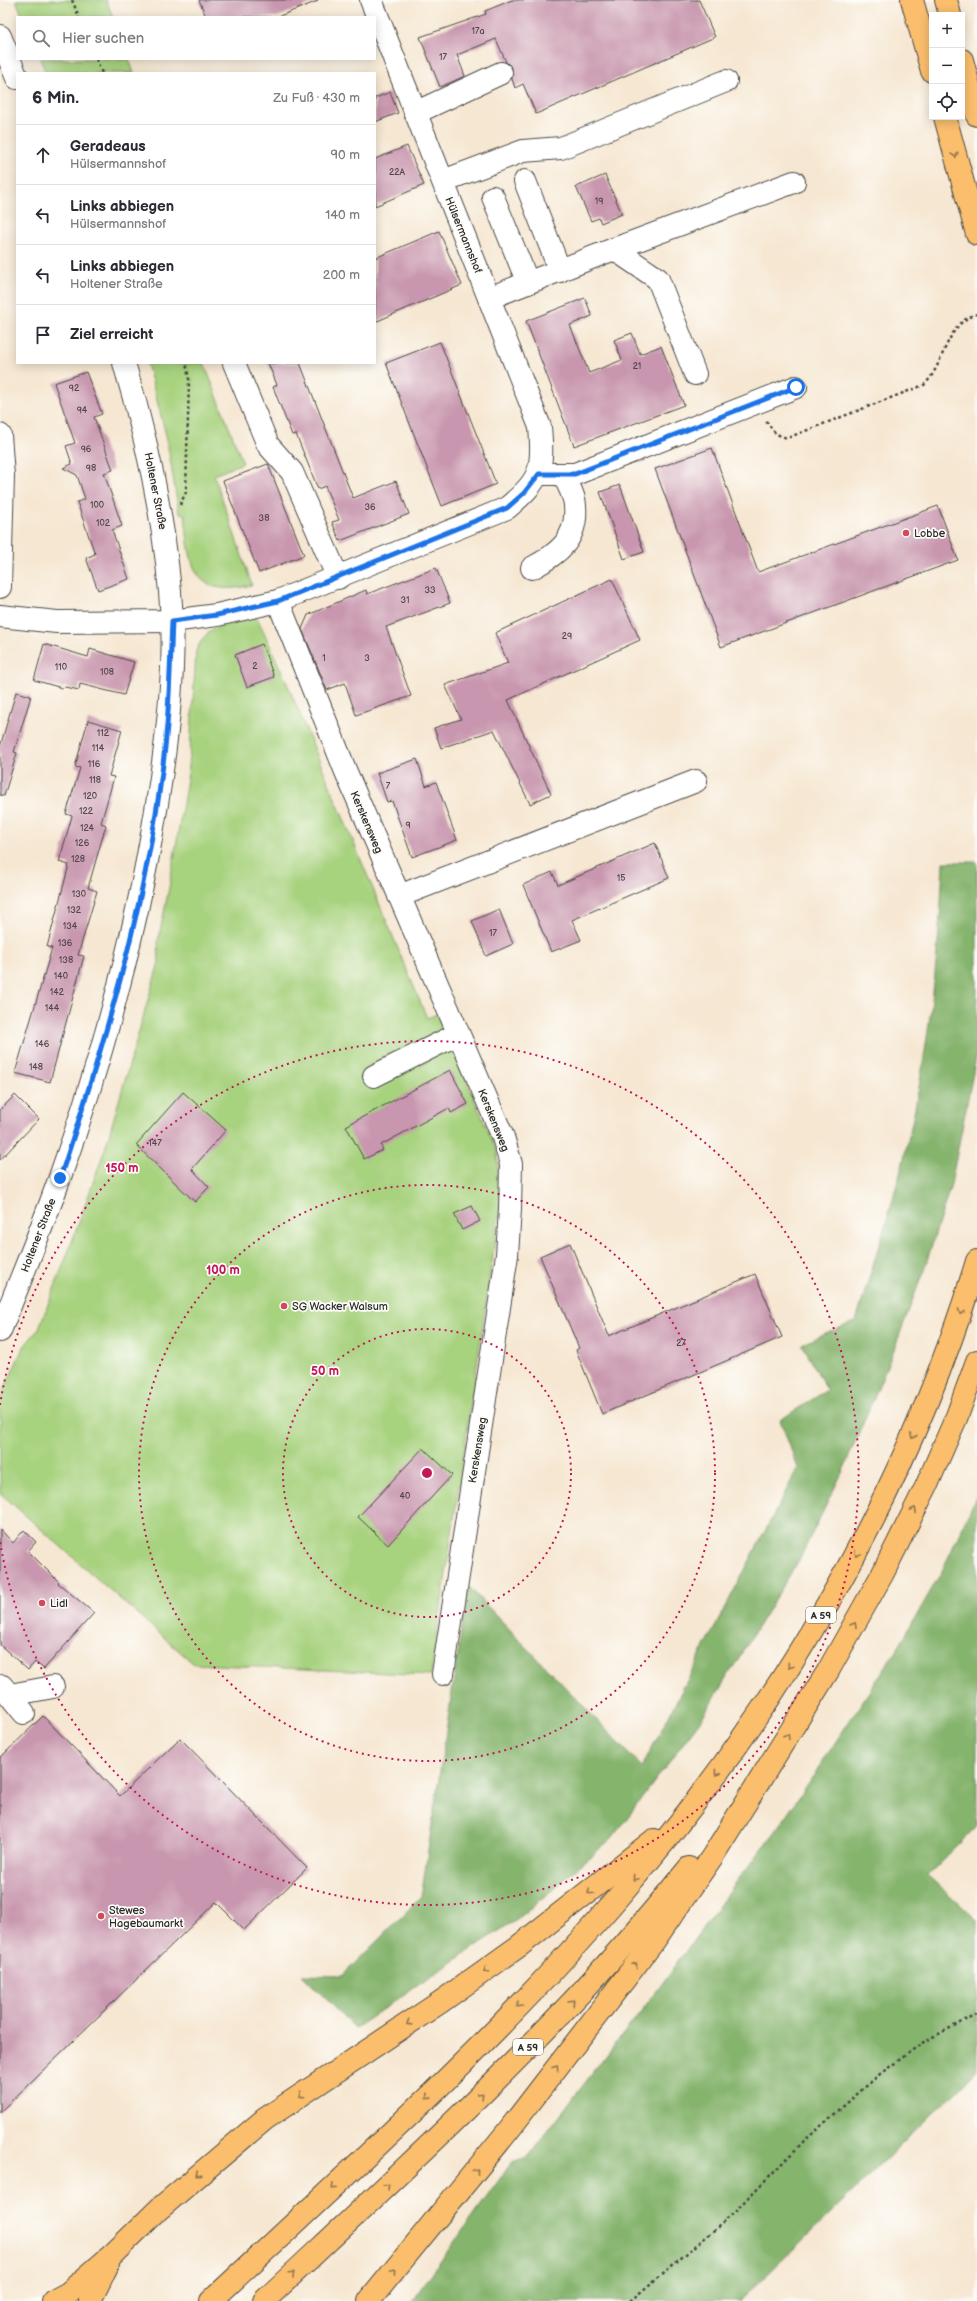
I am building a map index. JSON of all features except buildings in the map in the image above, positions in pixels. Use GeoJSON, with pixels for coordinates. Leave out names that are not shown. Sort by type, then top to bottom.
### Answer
{"type":"FeatureCollection","features":[{"type":"Feature","properties":{"kind":"highway"},"geometry":{"type":"LineString","coordinates":[[912,0],[929,61]]}},
{"type":"Feature","properties":{"kind":"highway"},"geometry":{"type":"LineString","coordinates":[[946,0],[949,12]]}},
{"type":"Feature","properties":{"kind":"highway"},"geometry":{"type":"LineString","coordinates":[[965,71],[977,115]]}},
{"type":"Feature","properties":{"kind":"highway"},"geometry":{"type":"LineString","coordinates":[[946,120],[977,234]]}},
{"type":"Feature","properties":{"kind":"highway","name":"A 59"},"geometry":{"type":"LineString","coordinates":[[211,2301],[457,2068],[548,1976],[612,1906],[686,1814],[736,1747],[798,1654],[856,1556],[897,1473],[928,1400],[965,1301],[977,1261]]}},
{"type":"Feature","properties":{"kind":"highway","name":"A 59"},"geometry":{"type":"LineString","coordinates":[[264,2301],[482,2095],[573,2002],[639,1929],[766,1769],[828,1671],[883,1573],[926,1487],[957,1416],[977,1361]]}},
{"type":"Feature","properties":{"kind":"highway"},"geometry":{"type":"LineString","coordinates":[[369,2301],[508,2131],[654,1941],[712,1857],[766,1769]]}},
{"type":"Feature","properties":{"kind":"highway"},"geometry":{"type":"LineString","coordinates":[[53,2301],[68,2293],[113,2254],[159,2209],[265,2119],[442,2001],[519,1946],[686,1814]]}},
{"type":"Feature","properties":{"kind":"highway"},"geometry":{"type":"LineString","coordinates":[[90,2301],[113,2254]]}},
{"type":"Feature","properties":{"kind":"street","name":"Hülsermannshof"},"geometry":{"type":"LineString","coordinates":[[371,0],[540,427],[542,447],[539,474]]}},
{"type":"Feature","properties":{"kind":"street"},"geometry":{"type":"LineString","coordinates":[[0,36],[16,76]]}},
{"type":"Feature","properties":{"kind":"street"},"geometry":{"type":"LineString","coordinates":[[416,113],[501,73]]}},
{"type":"Feature","properties":{"kind":"street"},"geometry":{"type":"LineString","coordinates":[[443,181],[523,151],[561,148],[726,81]]}},
{"type":"Feature","properties":{"kind":"street"},"geometry":{"type":"LineString","coordinates":[[525,181],[560,271]]}},
{"type":"Feature","properties":{"kind":"street"},"geometry":{"type":"LineString","coordinates":[[490,298],[614,249],[794,182]]}},
{"type":"Feature","properties":{"kind":"street"},"geometry":{"type":"LineString","coordinates":[[493,197],[528,283]]}},
{"type":"Feature","properties":{"kind":"street"},"geometry":{"type":"LineString","coordinates":[[614,249],[658,279],[695,374]]}},
{"type":"Feature","properties":{"kind":"street","name":"Holtener Straße"},"geometry":{"type":"LineString","coordinates":[[0,1331],[62,1171],[84,1106],[130,946],[149,858],[162,771],[170,694],[172,621],[165,537],[142,421],[124,364]]}},
{"type":"Feature","properties":{"kind":"street"},"geometry":{"type":"LineString","coordinates":[[234,364],[268,445],[292,472],[338,578]]}},
{"type":"Feature","properties":{"kind":"street"},"geometry":{"type":"LineString","coordinates":[[0,616],[57,622],[172,621],[217,615],[278,601],[338,578],[507,508],[524,493],[539,474],[575,474],[796,387]]}},
{"type":"Feature","properties":{"kind":"street"},"geometry":{"type":"LineString","coordinates":[[0,435],[2,476],[0,587]]}},
{"type":"Feature","properties":{"kind":"street"},"geometry":{"type":"LineString","coordinates":[[532,568],[553,557],[566,545],[572,535],[576,505],[563,474]]}},
{"type":"Feature","properties":{"kind":"street","name":"Kerskensweg"},"geometry":{"type":"LineString","coordinates":[[278,601],[346,772],[503,1137],[511,1164],[507,1255],[443,1674]]}},
{"type":"Feature","properties":{"kind":"street"},"geometry":{"type":"LineString","coordinates":[[399,896],[696,780]]}},
{"type":"Feature","properties":{"kind":"street"},"geometry":{"type":"LineString","coordinates":[[374,1076],[458,1034]]}},
{"type":"Feature","properties":{"kind":"street"},"geometry":{"type":"LineString","coordinates":[[5,1690],[53,1687]]}},
{"type":"Feature","properties":{"kind":"street"},"geometry":{"type":"LineString","coordinates":[[5,1690],[24,1712]]}},
{"type":"Feature","properties":{"kind":"path"},"geometry":{"type":"LineString","coordinates":[[72,0],[79,16]]}},
{"type":"Feature","properties":{"kind":"path"},"geometry":{"type":"LineString","coordinates":[[96,60],[102,72]]}},
{"type":"Feature","properties":{"kind":"path"},"geometry":{"type":"LineString","coordinates":[[759,402],[767,424],[776,434],[787,438],[902,395],[924,385],[933,377],[946,343],[963,322],[977,314]]}},
{"type":"Feature","properties":{"kind":"path"},"geometry":{"type":"LineString","coordinates":[[165,537],[186,492],[190,379],[186,364]]}},
{"type":"Feature","properties":{"kind":"path"},"geometry":{"type":"LineString","coordinates":[[630,2301],[725,2220],[804,2141],[880,2074],[925,2041],[977,2014]]}},
{"type":"Feature","properties":{"kind":"green space"},"geometry":{"type":"Polygon","coordinates":[[[16,0],[106,0],[113,16],[23,16],[16,0]]]}},
{"type":"Feature","properties":{"kind":"green space"},"geometry":{"type":"Polygon","coordinates":[[[40,60],[129,60],[134,72],[46,72],[40,60]]]}},
{"type":"Feature","properties":{"kind":"green space"},"geometry":{"type":"Polygon","coordinates":[[[147,364],[204,364],[243,463],[214,475],[252,585],[232,588],[216,587],[205,582],[197,574],[192,562],[189,548],[185,514],[179,513],[166,435],[147,364]]]}},
{"type":"Feature","properties":{"kind":"green space"},"geometry":{"type":"Polygon","coordinates":[[[257,617],[289,688],[427,1018],[438,1014],[497,1152],[501,1202],[431,1675],[194,1664],[0,1493],[0,1398],[23,1348],[39,1328],[69,1250],[105,1149],[159,962],[158,941],[169,888],[189,767],[196,651],[201,641],[207,634],[220,625],[257,617]]]}},
{"type":"Feature","properties":{"kind":"green space"},"geometry":{"type":"Polygon","coordinates":[[[943,862],[977,862],[977,1053],[951,1184],[924,1270],[893,1352],[843,1471],[799,1560],[700,1721],[612,1838],[524,1914],[355,2028],[302,1975],[342,1976],[421,1897],[468,1586],[642,1767],[798,1468],[780,1420],[827,1390],[802,1344],[856,1321],[887,1220],[904,1158],[919,1085],[931,1011],[943,862]]]}},
{"type":"Feature","properties":{"kind":"green space"},"geometry":{"type":"Polygon","coordinates":[[[977,1495],[977,1826],[928,1875],[977,1920],[977,2071],[740,2301],[412,2301],[512,2162],[527,2157],[656,1992],[734,1885],[779,1827],[900,1645],[943,1569],[977,1495]]]}},
{"type":"Feature","properties":{"kind":"place","name":"Lobbe"},"geometry":{"type":"Point","coordinates":[906,533]}},
{"type":"Feature","properties":{"kind":"place","name":"SG Wacker Walsum"},"geometry":{"type":"Point","coordinates":[284,1306]}},
{"type":"Feature","properties":{"kind":"place","name":"Lidl"},"geometry":{"type":"Point","coordinates":[42,1603]}},
{"type":"Feature","properties":{"kind":"place","name":"Stewes Hagebaumarkt"},"geometry":{"type":"Point","coordinates":[101,1916]}},
{"type":"Feature","properties":{"kind":"route"},"geometry":{"type":"LineString","coordinates":[[60,1178],[84,1106],[130,946],[149,858],[162,771],[170,694],[172,621],[217,615],[278,601],[338,578],[507,508],[524,493],[539,474],[575,474],[796,387]]}}]}
